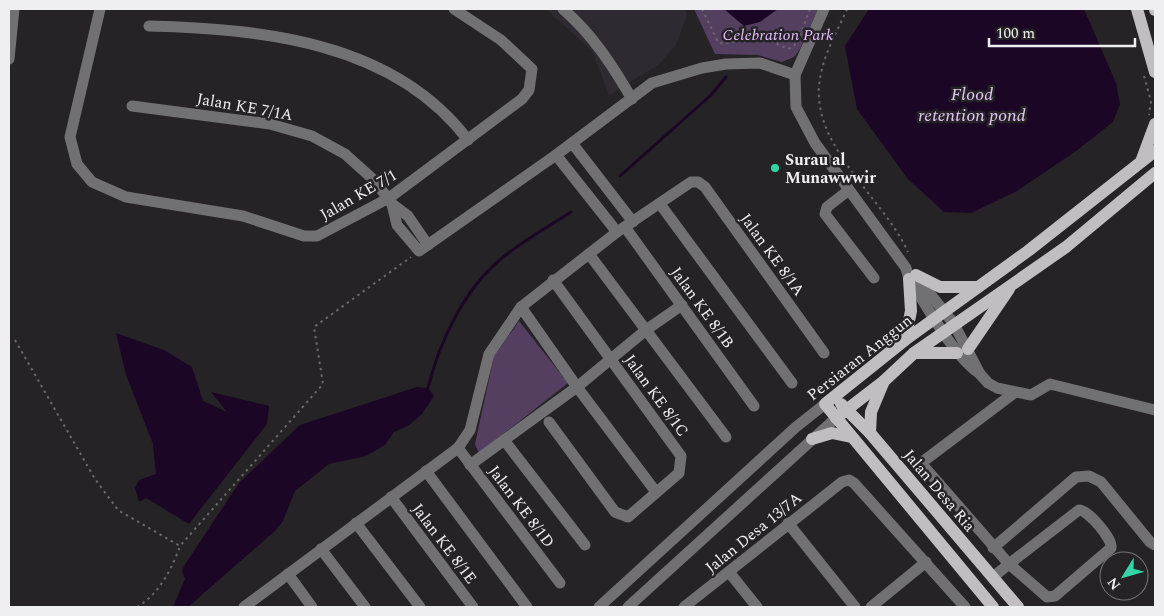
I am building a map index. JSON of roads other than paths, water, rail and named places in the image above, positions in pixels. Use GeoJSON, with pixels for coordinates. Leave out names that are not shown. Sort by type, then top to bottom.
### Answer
{"type":"FeatureCollection","features":[{"type":"Feature","properties":{"kind":"main road"},"geometry":{"type":"LineString","coordinates":[[1137,9],[1149,73]]}},
{"type":"Feature","properties":{"kind":"main road"},"geometry":{"type":"LineString","coordinates":[[1141,162],[1152,121]]}},
{"type":"Feature","properties":{"kind":"main road","name":"Persiaran Anggun"},"geometry":{"type":"LineString","coordinates":[[830,400],[905,340],[1028,251],[1155,151]]}},
{"type":"Feature","properties":{"kind":"main road","name":"Persiaran Anggun"},"geometry":{"type":"LineString","coordinates":[[836,418],[884,381],[914,353],[1066,247],[1150,181],[1155,173]]}},
{"type":"Feature","properties":{"kind":"main road"},"geometry":{"type":"LineString","coordinates":[[905,340],[911,311],[910,274],[940,287],[978,287]]}},
{"type":"Feature","properties":{"kind":"main road"},"geometry":{"type":"LineString","coordinates":[[914,353],[962,351],[1015,281]]}},
{"type":"Feature","properties":{"kind":"main road"},"geometry":{"type":"LineString","coordinates":[[870,433],[871,412],[884,381]]}},
{"type":"Feature","properties":{"kind":"main road","name":"Jalan Desa Ria"},"geometry":{"type":"LineString","coordinates":[[830,400],[846,409],[870,433],[1018,607]]}},
{"type":"Feature","properties":{"kind":"main road","name":"Jalan Desa Ria"},"geometry":{"type":"LineString","coordinates":[[830,400],[836,418],[993,607]]}},
{"type":"Feature","properties":{"kind":"main road"},"geometry":{"type":"LineString","coordinates":[[812,439],[832,433],[851,437]]}},
{"type":"Feature","properties":{"kind":"street"},"geometry":{"type":"LineString","coordinates":[[9,59],[14,9]]}},
{"type":"Feature","properties":{"kind":"street","name":"Jalan KE 7/1"},"geometry":{"type":"LineString","coordinates":[[100,9],[70,137],[77,164],[92,182],[126,197],[243,216],[304,236],[317,236],[330,231],[390,201],[522,99],[532,82],[532,70],[501,40],[454,9]]}},
{"type":"Feature","properties":{"kind":"street"},"geometry":{"type":"LineString","coordinates":[[563,9],[579,22],[605,53],[632,98]]}},
{"type":"Feature","properties":{"kind":"street"},"geometry":{"type":"LineString","coordinates":[[824,9],[796,75],[796,107],[815,143],[941,315],[969,366],[988,383],[1014,393],[1030,395],[1050,384],[1155,410]]}},
{"type":"Feature","properties":{"kind":"street"},"geometry":{"type":"LineString","coordinates":[[149,26],[190,27],[271,35],[318,45],[362,59],[400,80],[435,103],[468,140]]}},
{"type":"Feature","properties":{"kind":"street"},"geometry":{"type":"LineString","coordinates":[[390,201],[397,225],[423,248],[556,156],[652,83],[702,68],[726,64],[760,64],[796,75]]}},
{"type":"Feature","properties":{"kind":"street","name":"Jalan KE 7/1A"},"geometry":{"type":"LineString","coordinates":[[132,106],[270,124],[312,136],[345,154],[375,180],[390,201]]}},
{"type":"Feature","properties":{"kind":"street"},"geometry":{"type":"LineString","coordinates":[[572,143],[613,197],[625,227]]}},
{"type":"Feature","properties":{"kind":"street"},"geometry":{"type":"LineString","coordinates":[[556,156],[599,209],[625,227]]}},
{"type":"Feature","properties":{"kind":"street","name":"Jalan KE 8/1A"},"geometry":{"type":"LineString","coordinates":[[660,204],[691,182],[698,182],[705,187],[824,353]]}},
{"type":"Feature","properties":{"kind":"street"},"geometry":{"type":"LineString","coordinates":[[849,190],[827,206],[825,214],[874,278]]}},
{"type":"Feature","properties":{"kind":"street"},"geometry":{"type":"LineString","coordinates":[[251,605],[288,574],[458,448],[470,430],[489,354],[521,307],[553,280],[625,227],[660,204],[792,383]]}},
{"type":"Feature","properties":{"kind":"street","name":"Jalan KE 8/1B"},"geometry":{"type":"LineString","coordinates":[[625,227],[754,406]]}},
{"type":"Feature","properties":{"kind":"street"},"geometry":{"type":"LineString","coordinates":[[589,254],[726,437]]}},
{"type":"Feature","properties":{"kind":"street","name":"Jalan KE 8/1C"},"geometry":{"type":"LineString","coordinates":[[549,422],[615,512],[628,517],[679,472],[681,456],[553,280]]}},
{"type":"Feature","properties":{"kind":"street"},"geometry":{"type":"LineString","coordinates":[[470,465],[577,387],[646,330],[682,305]]}},
{"type":"Feature","properties":{"kind":"street"},"geometry":{"type":"LineString","coordinates":[[521,307],[577,387],[656,492]]}},
{"type":"Feature","properties":{"kind":"street"},"geometry":{"type":"LineString","coordinates":[[993,577],[1008,564],[1079,510],[1087,512],[1112,543],[1109,550],[1052,597],[1047,597],[1008,564],[921,463],[1014,393]]}},
{"type":"Feature","properties":{"kind":"street","name":"Persiaran Anggun"},"geometry":{"type":"LineString","coordinates":[[599,607],[796,427],[830,400]]}},
{"type":"Feature","properties":{"kind":"street","name":"Persiaran Anggun"},"geometry":{"type":"LineString","coordinates":[[628,607],[836,418]]}},
{"type":"Feature","properties":{"kind":"street"},"geometry":{"type":"LineString","coordinates":[[504,440],[585,545]]}},
{"type":"Feature","properties":{"kind":"street","name":"Jalan KE 8/1D"},"geometry":{"type":"LineString","coordinates":[[458,448],[560,583]]}},
{"type":"Feature","properties":{"kind":"street"},"geometry":{"type":"LineString","coordinates":[[426,471],[527,607]]}},
{"type":"Feature","properties":{"kind":"street"},"geometry":{"type":"LineString","coordinates":[[993,548],[1076,477],[1088,476],[1101,482],[1150,542],[1155,545]]}},
{"type":"Feature","properties":{"kind":"street","name":"Jalan Desa 13/7A"},"geometry":{"type":"LineString","coordinates":[[684,607],[842,482],[848,480],[854,483],[926,562]]}},
{"type":"Feature","properties":{"kind":"street","name":"Jalan KE 8/1E"},"geometry":{"type":"LineString","coordinates":[[390,497],[473,607]]}},
{"type":"Feature","properties":{"kind":"street"},"geometry":{"type":"LineString","coordinates":[[356,523],[420,607]]}},
{"type":"Feature","properties":{"kind":"street"},"geometry":{"type":"LineString","coordinates":[[788,524],[855,607]]}},
{"type":"Feature","properties":{"kind":"street"},"geometry":{"type":"LineString","coordinates":[[321,549],[365,607]]}},
{"type":"Feature","properties":{"kind":"street"},"geometry":{"type":"LineString","coordinates":[[871,607],[926,562],[965,607]]}},
{"type":"Feature","properties":{"kind":"street"},"geometry":{"type":"LineString","coordinates":[[728,572],[757,607]]}},
{"type":"Feature","properties":{"kind":"street"},"geometry":{"type":"LineString","coordinates":[[288,574],[312,607]]}},
{"type":"Feature","properties":{"kind":"water"},"geometry":{"type":"Polygon","coordinates":[[[724,9],[778,9],[760,22],[744,26],[724,9]]]}},
{"type":"Feature","properties":{"kind":"water","name":"Flood retention pond"},"geometry":{"type":"Polygon","coordinates":[[[869,9],[1084,9],[1116,83],[1120,104],[1113,122],[1076,151],[1017,191],[971,213],[944,212],[908,179],[857,109],[845,46],[869,9]]]}},
{"type":"Feature","properties":{"kind":"water"},"geometry":{"type":"Polygon","coordinates":[[[116,333],[164,350],[192,367],[203,401],[227,412],[211,392],[269,406],[267,424],[189,524],[146,498],[139,502],[135,488],[139,480],[156,474],[153,444],[126,375],[116,333]]]}},
{"type":"Feature","properties":{"kind":"water"},"geometry":{"type":"Polygon","coordinates":[[[417,387],[428,388],[434,396],[422,414],[408,426],[394,432],[385,445],[366,456],[329,464],[295,491],[283,521],[275,531],[188,607],[173,607],[185,579],[182,572],[184,566],[239,483],[300,425],[417,387]]]}},
{"type":"Feature","properties":{"kind":"waterway"},"geometry":{"type":"LineString","coordinates":[[620,176],[711,95],[726,77]]}},
{"type":"Feature","properties":{"kind":"waterway"},"geometry":{"type":"LineString","coordinates":[[428,388],[446,335],[476,285],[509,252],[571,212]]}},
{"type":"Feature","properties":{"kind":"place","name":"Surau al Munawwwir"},"geometry":{"type":"Point","coordinates":[775,168]}},
{"type":"Feature","properties":{"kind":"park label","name":"Celebration Park"},"geometry":{"type":"Point","coordinates":[778,34]}}]}
